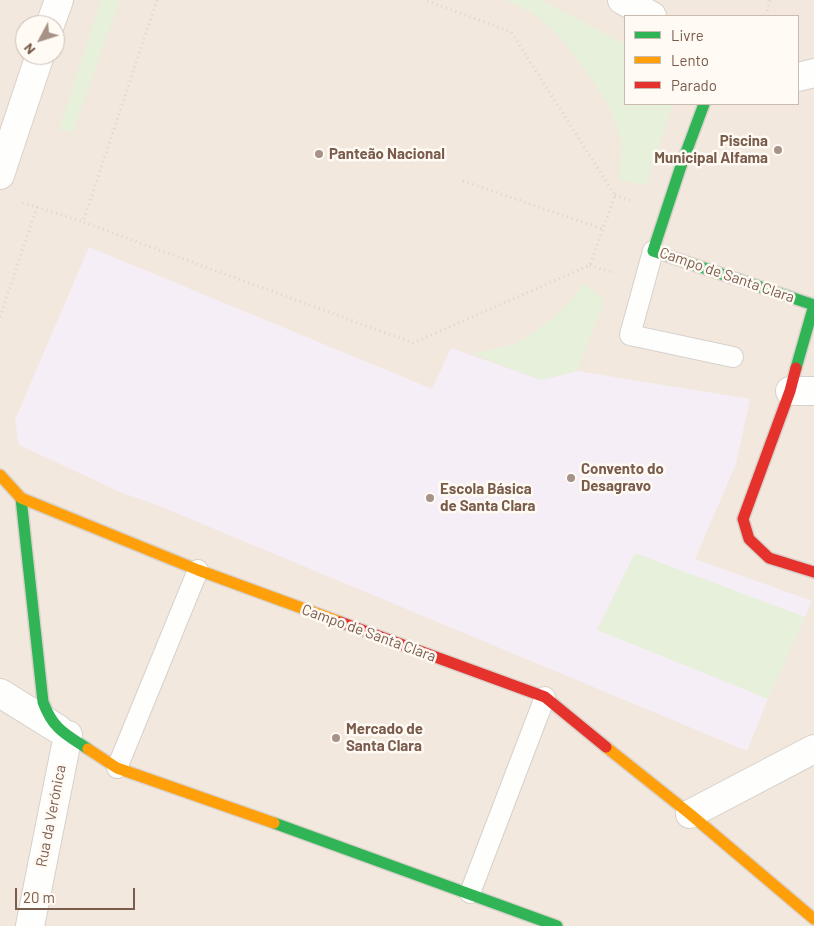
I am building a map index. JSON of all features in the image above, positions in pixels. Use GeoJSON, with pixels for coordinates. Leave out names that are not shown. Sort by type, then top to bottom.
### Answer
{"type":"FeatureCollection","features":[{"type":"Feature","properties":{"kind":"street"},"geometry":{"type":"LineString","coordinates":[[54,15],[59,0]]}},
{"type":"Feature","properties":{"kind":"street"},"geometry":{"type":"LineString","coordinates":[[622,0],[650,15]]}},
{"type":"Feature","properties":{"kind":"street"},"geometry":{"type":"LineString","coordinates":[[0,175],[37,65]]}},
{"type":"Feature","properties":{"kind":"street"},"geometry":{"type":"LineString","coordinates":[[799,77],[814,73]]}},
{"type":"Feature","properties":{"kind":"street","name":"Campo de Santa Clara"},"geometry":{"type":"LineString","coordinates":[[704,105],[653,251],[814,304],[802,391],[743,519],[749,540],[769,558],[814,572]]}},
{"type":"Feature","properties":{"kind":"street","name":"Campo de Santa Clara"},"geometry":{"type":"LineString","coordinates":[[0,475],[21,498],[198,570],[545,697],[690,814],[814,919]]}},
{"type":"Feature","properties":{"kind":"street"},"geometry":{"type":"LineString","coordinates":[[21,498],[43,702],[48,715],[63,732]]}},
{"type":"Feature","properties":{"kind":"street"},"geometry":{"type":"LineString","coordinates":[[0,693],[117,768],[315,836],[470,892],[557,926]]}},
{"type":"Feature","properties":{"kind":"street","name":"Rua da Verónica"},"geometry":{"type":"LineString","coordinates":[[30,926],[63,732]]}},
{"type":"Feature","properties":{"kind":"street"},"geometry":{"type":"LineString","coordinates":[[690,814],[814,749]]}},
{"type":"Feature","properties":{"kind":"lane"},"geometry":{"type":"LineString","coordinates":[[653,251],[630,334],[733,356]]}},
{"type":"Feature","properties":{"kind":"lane"},"geometry":{"type":"LineString","coordinates":[[117,768],[198,570]]}},
{"type":"Feature","properties":{"kind":"lane"},"geometry":{"type":"LineString","coordinates":[[470,892],[545,697]]}},
{"type":"Feature","properties":{"kind":"path"},"geometry":{"type":"LineString","coordinates":[[83,222],[157,0]]}},
{"type":"Feature","properties":{"kind":"path"},"geometry":{"type":"LineString","coordinates":[[425,0],[511,32],[615,195],[638,202]]}},
{"type":"Feature","properties":{"kind":"path"},"geometry":{"type":"LineString","coordinates":[[766,15],[770,0]]}},
{"type":"Feature","properties":{"kind":"path"},"geometry":{"type":"LineString","coordinates":[[463,181],[603,229]]}},
{"type":"Feature","properties":{"kind":"path"},"geometry":{"type":"LineString","coordinates":[[590,265],[615,195]]}},
{"type":"Feature","properties":{"kind":"path"},"geometry":{"type":"LineString","coordinates":[[14,200],[83,222],[413,343],[590,265],[620,275]]}},
{"type":"Feature","properties":{"kind":"path"},"geometry":{"type":"LineString","coordinates":[[0,317],[37,207]]}},
{"type":"Feature","properties":{"kind":"shaded area"},"geometry":{"type":"Polygon","coordinates":[[[0,0],[814,0],[814,926],[0,926],[0,0]]]}},
{"type":"Feature","properties":{"kind":"shaded area","name":"Escola Básica de Santa Clara"},"geometry":{"type":"Polygon","coordinates":[[[89,247],[432,389],[451,348],[541,380],[577,371],[750,399],[736,464],[695,559],[812,601],[747,751],[157,505],[120,492],[19,445],[15,420],[89,247]]]}},
{"type":"Feature","properties":{"kind":"green space"},"geometry":{"type":"Polygon","coordinates":[[[101,0],[120,0],[73,132],[59,129],[101,0]]]}},
{"type":"Feature","properties":{"kind":"green space"},"geometry":{"type":"Polygon","coordinates":[[[506,0],[541,0],[624,43],[624,105],[673,105],[647,185],[619,180],[622,144],[609,107],[585,69],[557,34],[531,12],[506,0]]]}},
{"type":"Feature","properties":{"kind":"green space"},"geometry":{"type":"Polygon","coordinates":[[[584,283],[605,300],[577,371],[541,380],[472,354],[518,343],[550,321],[569,303],[584,283]]]}},
{"type":"Feature","properties":{"kind":"green space"},"geometry":{"type":"Polygon","coordinates":[[[635,553],[805,617],[768,699],[597,630],[635,553]]]}},
{"type":"Feature","properties":{"kind":"traffic: fast"},"geometry":{"type":"LineString","coordinates":[[704,105],[653,251],[814,305],[796,368]]}},
{"type":"Feature","properties":{"kind":"traffic: fast"},"geometry":{"type":"LineString","coordinates":[[21,498],[43,702],[56,725],[66,735],[88,749]]}},
{"type":"Feature","properties":{"kind":"traffic: fast"},"geometry":{"type":"LineString","coordinates":[[274,823],[557,926]]}},
{"type":"Feature","properties":{"kind":"traffic: slow"},"geometry":{"type":"LineString","coordinates":[[0,475],[21,498],[198,570],[340,622]]}},
{"type":"Feature","properties":{"kind":"traffic: slow"},"geometry":{"type":"LineString","coordinates":[[606,747],[690,814],[814,919]]}},
{"type":"Feature","properties":{"kind":"traffic: slow"},"geometry":{"type":"LineString","coordinates":[[88,749],[117,768],[274,823]]}},
{"type":"Feature","properties":{"kind":"traffic: jam"},"geometry":{"type":"LineString","coordinates":[[796,368],[790,391],[743,519],[749,539],[769,558],[814,572]]}},
{"type":"Feature","properties":{"kind":"traffic: jam"},"geometry":{"type":"LineString","coordinates":[[340,622],[545,697],[606,747]]}},
{"type":"Feature","properties":{"kind":"place","name":"Piscina Municipal Alfama"},"geometry":{"type":"Point","coordinates":[778,150]}},
{"type":"Feature","properties":{"kind":"place","name":"Panteão Nacional"},"geometry":{"type":"Point","coordinates":[319,154]}},
{"type":"Feature","properties":{"kind":"place","name":"Convento do Desagravo"},"geometry":{"type":"Point","coordinates":[571,478]}},
{"type":"Feature","properties":{"kind":"place","name":"Escola Básica de Santa Clara"},"geometry":{"type":"Point","coordinates":[430,498]}},
{"type":"Feature","properties":{"kind":"place","name":"Mercado de Santa Clara"},"geometry":{"type":"Point","coordinates":[336,738]}}]}
